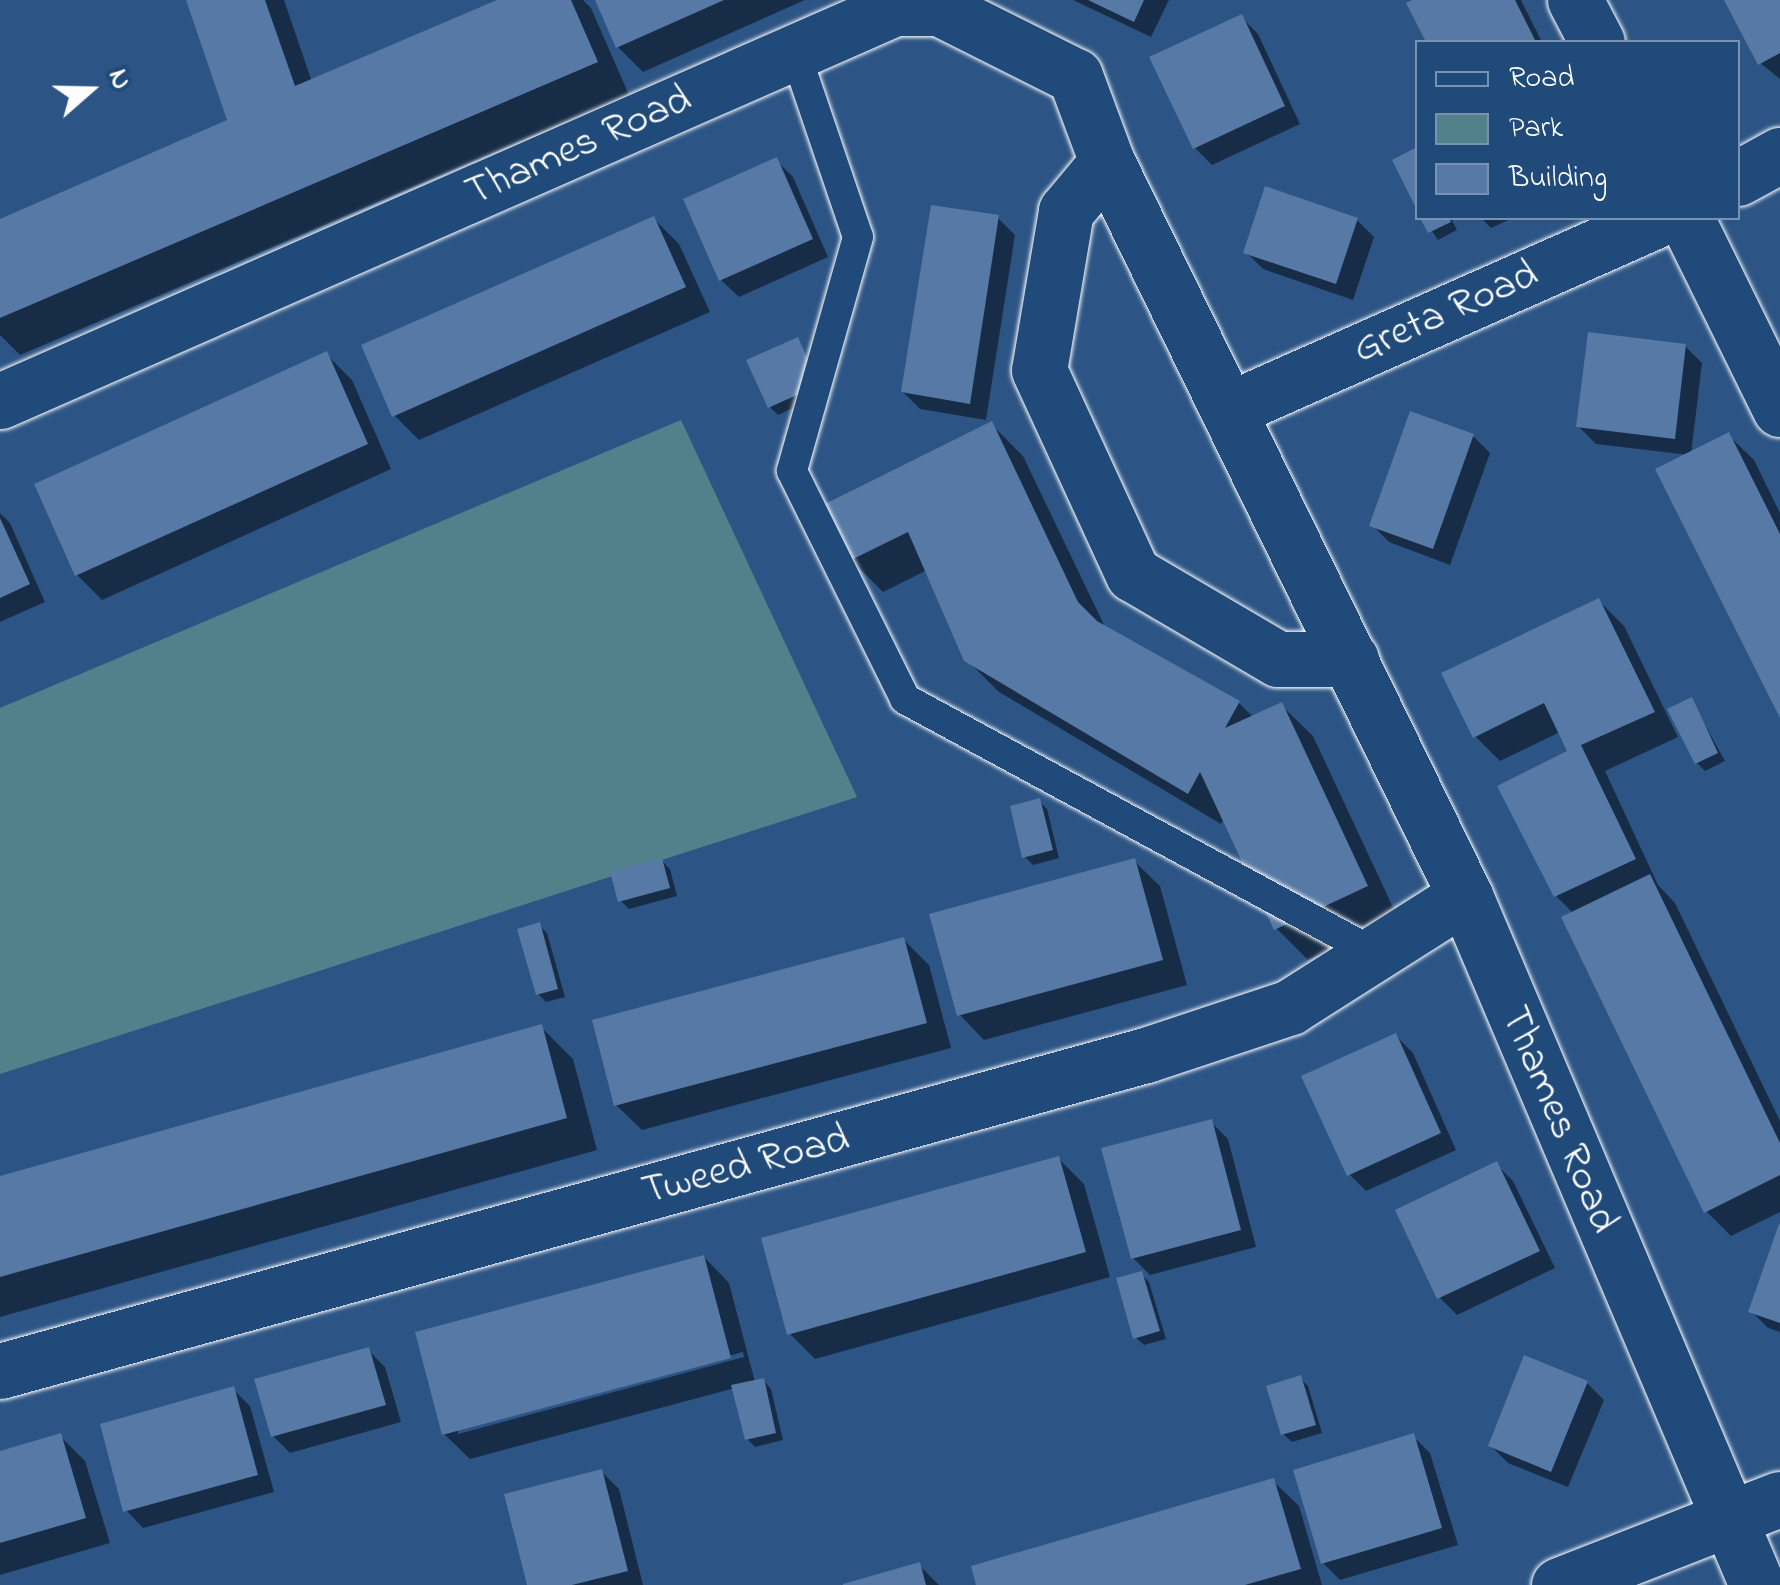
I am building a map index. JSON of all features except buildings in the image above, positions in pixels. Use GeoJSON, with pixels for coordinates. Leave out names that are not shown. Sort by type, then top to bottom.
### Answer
{"type":"FeatureCollection","features":[{"type":"Feature","properties":{"kind":"street"},"geometry":{"type":"LineString","coordinates":[[1575,0],[1596,40]]}},
{"type":"Feature","properties":{"kind":"street","name":"Thames Road"},"geometry":{"type":"LineString","coordinates":[[0,401],[895,8],[938,8],[1075,76],[1107,162],[1464,896],[1726,1520],[1757,1585]]}},
{"type":"Feature","properties":{"kind":"street"},"geometry":{"type":"LineString","coordinates":[[1740,177],[1780,155]]}},
{"type":"Feature","properties":{"kind":"street"},"geometry":{"type":"LineString","coordinates":[[1107,162],[1066,211],[1039,370],[1133,574],[1278,659],[1351,659]]}},
{"type":"Feature","properties":{"kind":"street","name":"Greta Road"},"geometry":{"type":"LineString","coordinates":[[1230,409],[1656,220]]}},
{"type":"Feature","properties":{"kind":"street"},"geometry":{"type":"LineString","coordinates":[[1687,220],[1780,409]]}},
{"type":"Feature","properties":{"kind":"street","name":"Tweed Road"},"geometry":{"type":"LineString","coordinates":[[0,1371],[1146,1056],[1290,1007],[1378,955],[1464,896]]}},
{"type":"Feature","properties":{"kind":"street"},"geometry":{"type":"LineString","coordinates":[[1559,1585],[1780,1499]]}},
{"type":"Feature","properties":{"kind":"lane"},"geometry":{"type":"LineString","coordinates":[[795,52],[858,237],[792,471],[904,699],[1378,955]]}},
{"type":"Feature","properties":{"kind":"green space"},"geometry":{"type":"Polygon","coordinates":[[[681,420],[857,797],[0,1074],[0,708],[681,420]]]}}]}
